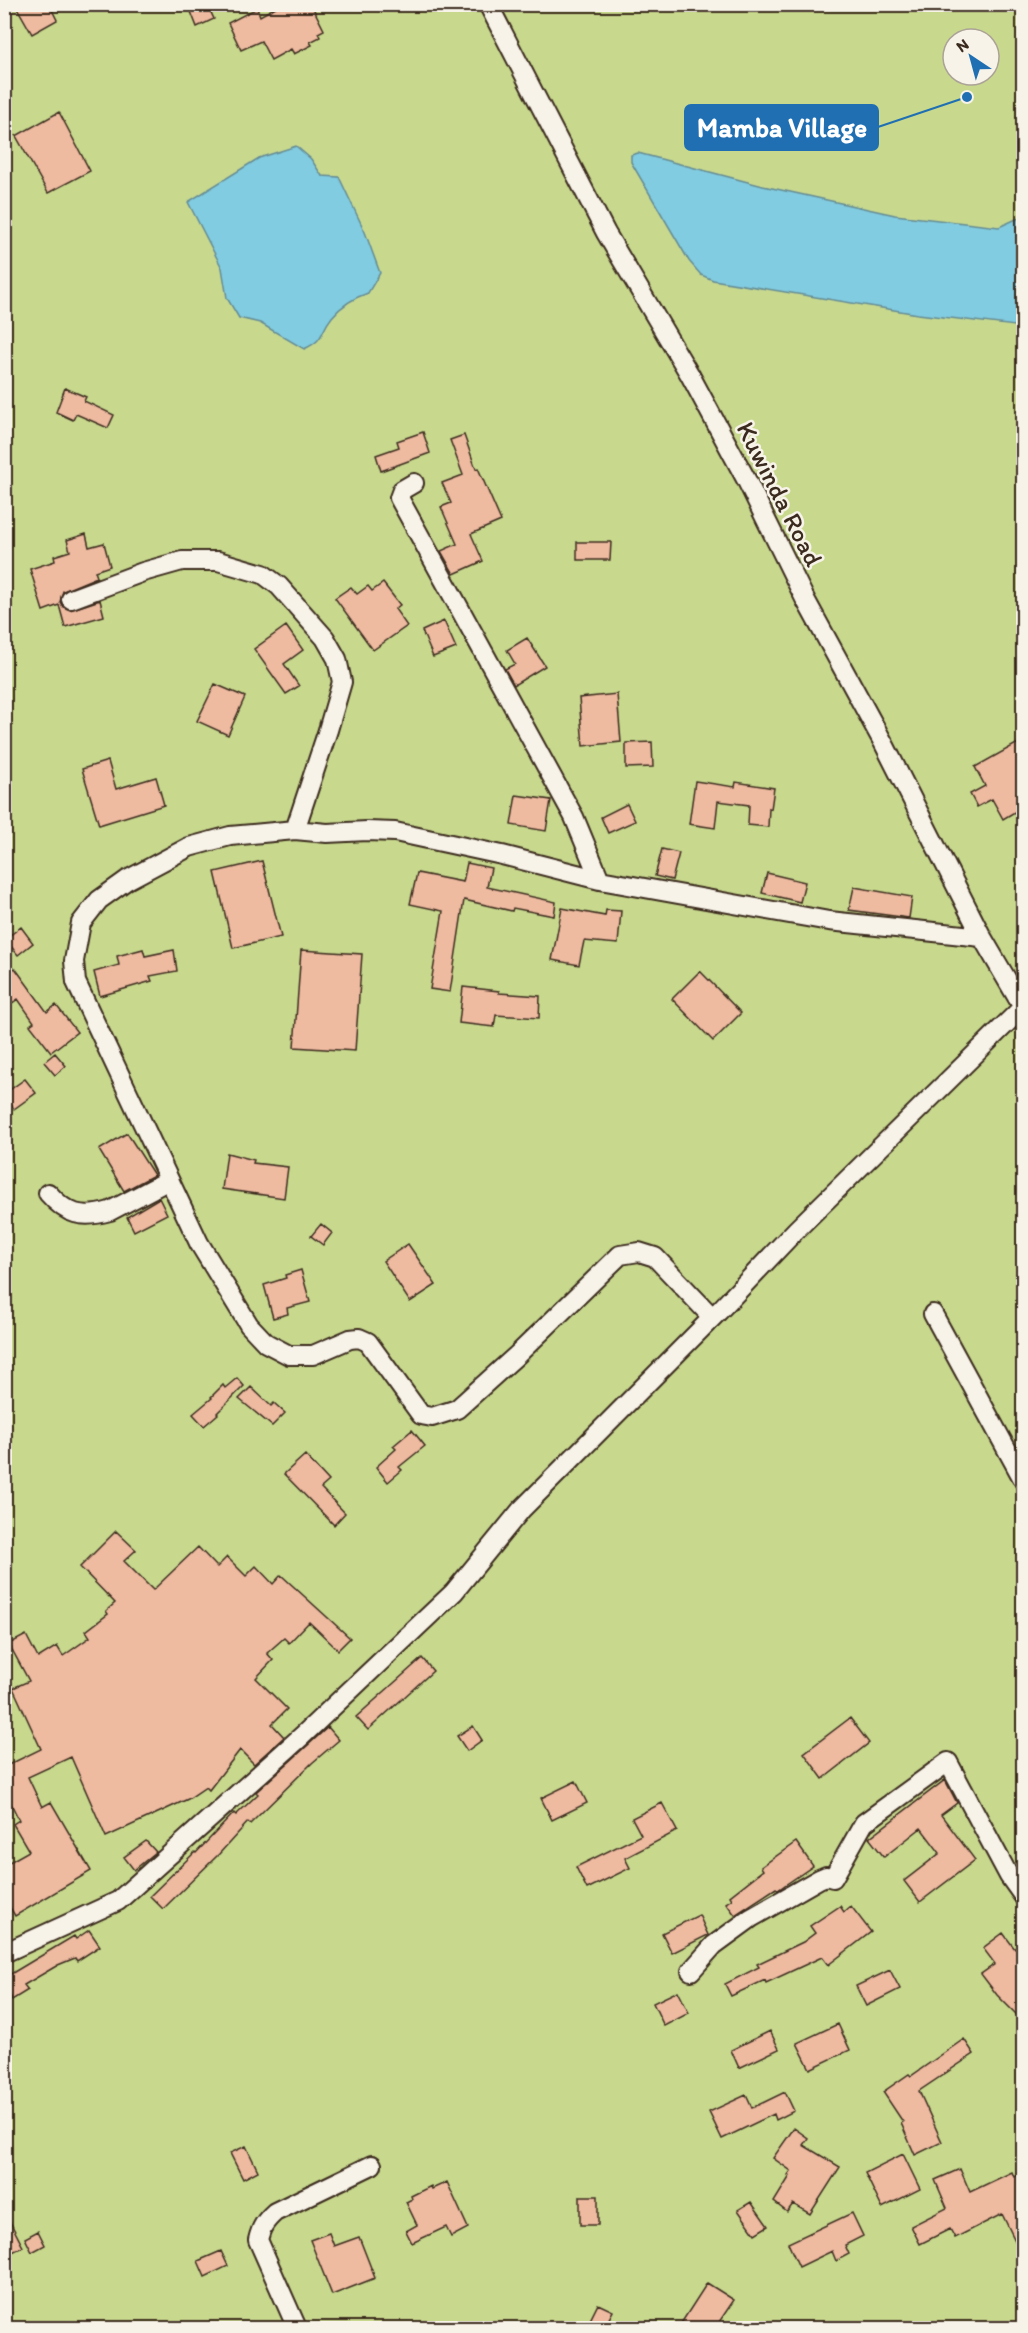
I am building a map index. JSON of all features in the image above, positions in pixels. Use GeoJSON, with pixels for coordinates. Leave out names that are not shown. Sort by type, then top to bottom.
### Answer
{"type":"FeatureCollection","features":[{"type":"Feature","properties":{"kind":"street","name":"Kuwinda Road"},"geometry":{"type":"LineString","coordinates":[[488,4],[606,233],[690,375],[747,481],[805,599],[883,742],[982,937],[1023,1008]]}},
{"type":"Feature","properties":{"kind":"street"},"geometry":{"type":"LineString","coordinates":[[414,483],[402,490],[399,498],[574,816],[600,880]]}},
{"type":"Feature","properties":{"kind":"street"},"geometry":{"type":"LineString","coordinates":[[71,599],[143,572],[182,561],[218,561],[263,574],[285,592],[326,638],[337,658],[342,682],[295,830]]}},
{"type":"Feature","properties":{"kind":"street"},"geometry":{"type":"LineString","coordinates":[[712,1317],[656,1257],[639,1252],[620,1255],[517,1355],[457,1409],[432,1417],[421,1414],[412,1404],[368,1342],[359,1338],[350,1339],[313,1355],[289,1355],[266,1342],[249,1325],[199,1243],[76,982],[74,961],[81,923],[99,900],[127,880],[189,847],[230,836],[295,830],[327,833],[367,831],[395,832],[502,855],[600,880],[829,921],[982,937]]}},
{"type":"Feature","properties":{"kind":"street"},"geometry":{"type":"LineString","coordinates":[[4,1953],[118,1901],[302,1736],[454,1592],[521,1510],[796,1230],[1023,1008]]}},
{"type":"Feature","properties":{"kind":"street"},"geometry":{"type":"LineString","coordinates":[[48,1193],[60,1207],[72,1213],[100,1214],[111,1211],[169,1180]]}},
{"type":"Feature","properties":{"kind":"street"},"geometry":{"type":"LineString","coordinates":[[933,1314],[1023,1481]]}},
{"type":"Feature","properties":{"kind":"street"},"geometry":{"type":"LineString","coordinates":[[691,1971],[714,1945],[751,1918],[819,1879],[826,1876],[833,1878],[864,1823],[948,1762],[1009,1876],[1023,1897]]}},
{"type":"Feature","properties":{"kind":"street"},"geometry":{"type":"LineString","coordinates":[[297,2328],[258,2240],[260,2230],[264,2222],[275,2212],[372,2165]]}},
{"type":"Feature","properties":{"kind":"green space"},"geometry":{"type":"Polygon","coordinates":[[[5,5],[1023,5],[1023,2328],[5,2328],[5,5]]]}},
{"type":"Feature","properties":{"kind":"water"},"geometry":{"type":"Polygon","coordinates":[[[296,146],[311,159],[322,176],[339,177],[365,232],[380,273],[368,293],[340,309],[332,317],[319,339],[304,349],[260,323],[239,318],[227,298],[222,268],[188,202],[259,158],[296,146]]]}},
{"type":"Feature","properties":{"kind":"water"},"geometry":{"type":"Polygon","coordinates":[[[638,153],[763,186],[895,215],[999,227],[1023,216],[1023,327],[918,314],[713,280],[701,275],[689,261],[631,162],[631,155],[638,153]]]}},
{"type":"Feature","properties":{"kind":"building"},"geometry":{"type":"Polygon","coordinates":[[[15,4],[49,4],[57,20],[32,34],[15,4]]]}},
{"type":"Feature","properties":{"kind":"building"},"geometry":{"type":"Polygon","coordinates":[[[188,4],[207,4],[214,19],[197,27],[188,4]]]}},
{"type":"Feature","properties":{"kind":"building"},"geometry":{"type":"Polygon","coordinates":[[[281,4],[311,4],[324,30],[318,33],[320,37],[310,42],[312,45],[294,54],[291,49],[271,60],[261,41],[241,50],[228,23],[257,8],[260,16],[281,4]]]}},
{"type":"Feature","properties":{"kind":"building"},"geometry":{"type":"Polygon","coordinates":[[[59,112],[90,171],[48,193],[16,136],[59,112]]]}},
{"type":"Feature","properties":{"kind":"building"},"geometry":{"type":"Polygon","coordinates":[[[65,388],[86,397],[84,401],[114,415],[108,428],[76,414],[73,420],[56,412],[65,388]]]}},
{"type":"Feature","properties":{"kind":"building"},"geometry":{"type":"Polygon","coordinates":[[[423,432],[430,453],[381,471],[376,455],[399,447],[397,441],[423,432]]]}},
{"type":"Feature","properties":{"kind":"building"},"geometry":{"type":"Polygon","coordinates":[[[464,435],[476,469],[478,468],[501,521],[471,534],[483,561],[454,574],[441,551],[457,544],[441,507],[451,503],[442,483],[463,475],[450,440],[464,435]]]}},
{"type":"Feature","properties":{"kind":"building"},"geometry":{"type":"Polygon","coordinates":[[[86,534],[89,547],[104,543],[110,566],[95,571],[97,577],[63,591],[60,602],[63,607],[70,610],[100,600],[104,616],[65,627],[59,605],[43,611],[30,569],[55,561],[54,556],[70,551],[67,540],[86,534]]]}},
{"type":"Feature","properties":{"kind":"building"},"geometry":{"type":"Polygon","coordinates":[[[577,542],[611,542],[610,560],[577,560],[577,542]]]}},
{"type":"Feature","properties":{"kind":"building"},"geometry":{"type":"Polygon","coordinates":[[[383,583],[400,605],[395,609],[407,626],[373,650],[335,598],[351,587],[357,594],[368,586],[372,591],[383,583]]]}},
{"type":"Feature","properties":{"kind":"building"},"geometry":{"type":"Polygon","coordinates":[[[444,621],[456,648],[433,657],[422,631],[444,621]]]}},
{"type":"Feature","properties":{"kind":"building"},"geometry":{"type":"Polygon","coordinates":[[[286,626],[303,650],[284,664],[299,686],[286,694],[254,649],[286,626]]]}},
{"type":"Feature","properties":{"kind":"building"},"geometry":{"type":"Polygon","coordinates":[[[527,638],[545,666],[514,685],[505,669],[515,664],[507,650],[527,638]]]}},
{"type":"Feature","properties":{"kind":"building"},"geometry":{"type":"Polygon","coordinates":[[[215,684],[245,697],[228,735],[197,721],[215,684]]]}},
{"type":"Feature","properties":{"kind":"building"},"geometry":{"type":"Polygon","coordinates":[[[617,694],[621,742],[583,746],[579,698],[617,694]]]}},
{"type":"Feature","properties":{"kind":"building"},"geometry":{"type":"Polygon","coordinates":[[[652,742],[653,767],[626,768],[626,743],[652,742]]]}},
{"type":"Feature","properties":{"kind":"building"},"geometry":{"type":"Polygon","coordinates":[[[1018,743],[1023,753],[1023,807],[1003,819],[992,799],[977,807],[970,794],[985,786],[975,767],[1018,743]]]}},
{"type":"Feature","properties":{"kind":"building"},"geometry":{"type":"Polygon","coordinates":[[[108,761],[116,789],[156,777],[164,805],[99,825],[82,769],[108,761]]]}},
{"type":"Feature","properties":{"kind":"building"},"geometry":{"type":"Polygon","coordinates":[[[695,781],[735,787],[736,782],[774,788],[771,809],[769,808],[768,827],[748,825],[749,805],[718,801],[715,828],[689,824],[695,781]]]}},
{"type":"Feature","properties":{"kind":"building"},"geometry":{"type":"Polygon","coordinates":[[[516,795],[551,800],[546,831],[511,825],[516,795]]]}},
{"type":"Feature","properties":{"kind":"building"},"geometry":{"type":"Polygon","coordinates":[[[627,804],[635,821],[608,833],[601,817],[627,804]]]}},
{"type":"Feature","properties":{"kind":"building"},"geometry":{"type":"Polygon","coordinates":[[[662,849],[679,853],[672,880],[655,876],[662,849]]]}},
{"type":"Feature","properties":{"kind":"building"},"geometry":{"type":"Polygon","coordinates":[[[262,861],[281,937],[233,948],[215,872],[262,861]]]}},
{"type":"Feature","properties":{"kind":"building"},"geometry":{"type":"Polygon","coordinates":[[[467,863],[491,868],[487,887],[556,902],[554,916],[513,908],[512,911],[464,900],[450,992],[430,989],[443,911],[410,904],[417,873],[463,882],[467,863]]]}},
{"type":"Feature","properties":{"kind":"building"},"geometry":{"type":"Polygon","coordinates":[[[767,873],[805,882],[800,902],[762,893],[767,873]]]}},
{"type":"Feature","properties":{"kind":"building"},"geometry":{"type":"Polygon","coordinates":[[[854,887],[912,897],[909,918],[849,910],[854,887]]]}},
{"type":"Feature","properties":{"kind":"building"},"geometry":{"type":"Polygon","coordinates":[[[562,908],[605,916],[606,910],[621,911],[618,944],[584,941],[579,965],[552,960],[562,908]]]}},
{"type":"Feature","properties":{"kind":"building"},"geometry":{"type":"Polygon","coordinates":[[[21,927],[33,943],[18,955],[5,939],[21,927]]]}},
{"type":"Feature","properties":{"kind":"building"},"geometry":{"type":"Polygon","coordinates":[[[143,949],[145,956],[174,950],[177,971],[150,976],[152,981],[100,996],[94,972],[119,965],[117,956],[143,949]]]}},
{"type":"Feature","properties":{"kind":"building"},"geometry":{"type":"Polygon","coordinates":[[[301,950],[362,954],[355,1051],[294,1047],[301,950]]]}},
{"type":"Feature","properties":{"kind":"building"},"geometry":{"type":"Polygon","coordinates":[[[15,968],[47,1012],[56,1005],[77,1032],[51,1052],[30,1025],[34,1022],[18,999],[4,1009],[4,976],[15,968]]]}},
{"type":"Feature","properties":{"kind":"building"},"geometry":{"type":"Polygon","coordinates":[[[700,971],[741,1013],[713,1041],[672,999],[700,971]]]}},
{"type":"Feature","properties":{"kind":"building"},"geometry":{"type":"Polygon","coordinates":[[[463,987],[540,996],[539,1018],[496,1015],[494,1027],[459,1023],[463,987]]]}},
{"type":"Feature","properties":{"kind":"building"},"geometry":{"type":"Polygon","coordinates":[[[55,1053],[66,1066],[55,1075],[44,1062],[55,1053]]]}},
{"type":"Feature","properties":{"kind":"building"},"geometry":{"type":"Polygon","coordinates":[[[25,1079],[36,1093],[14,1109],[4,1094],[25,1079]]]}},
{"type":"Feature","properties":{"kind":"building"},"geometry":{"type":"Polygon","coordinates":[[[127,1133],[154,1175],[124,1191],[99,1150],[127,1133]]]}},
{"type":"Feature","properties":{"kind":"building"},"geometry":{"type":"Polygon","coordinates":[[[227,1153],[254,1160],[253,1163],[288,1167],[284,1198],[222,1189],[227,1153]]]}},
{"type":"Feature","properties":{"kind":"building"},"geometry":{"type":"Polygon","coordinates":[[[159,1198],[167,1214],[134,1231],[127,1217],[159,1198]]]}},
{"type":"Feature","properties":{"kind":"building"},"geometry":{"type":"Polygon","coordinates":[[[321,1224],[332,1233],[323,1245],[311,1236],[321,1224]]]}},
{"type":"Feature","properties":{"kind":"building"},"geometry":{"type":"Polygon","coordinates":[[[408,1244],[436,1285],[410,1302],[383,1261],[408,1244]]]}},
{"type":"Feature","properties":{"kind":"building"},"geometry":{"type":"Polygon","coordinates":[[[301,1270],[310,1302],[287,1308],[288,1314],[273,1318],[264,1285],[301,1270]]]}},
{"type":"Feature","properties":{"kind":"building"},"geometry":{"type":"Polygon","coordinates":[[[237,1378],[244,1386],[204,1426],[193,1414],[223,1385],[225,1388],[237,1378]]]}},
{"type":"Feature","properties":{"kind":"building"},"geometry":{"type":"Polygon","coordinates":[[[251,1387],[271,1406],[274,1403],[285,1413],[272,1426],[239,1399],[251,1387]]]}},
{"type":"Feature","properties":{"kind":"building"},"geometry":{"type":"Polygon","coordinates":[[[412,1430],[425,1446],[399,1467],[402,1470],[388,1482],[376,1467],[396,1449],[393,1446],[412,1430]]]}},
{"type":"Feature","properties":{"kind":"building"},"geometry":{"type":"Polygon","coordinates":[[[305,1455],[329,1481],[321,1488],[345,1513],[334,1525],[284,1474],[305,1455]]]}},
{"type":"Feature","properties":{"kind":"building"},"geometry":{"type":"Polygon","coordinates":[[[116,1531],[136,1550],[124,1561],[153,1590],[198,1547],[217,1567],[227,1557],[246,1576],[256,1566],[273,1584],[281,1575],[350,1638],[338,1650],[309,1622],[289,1643],[284,1638],[267,1653],[273,1660],[256,1678],[287,1709],[272,1724],[284,1737],[254,1764],[240,1750],[209,1790],[206,1787],[188,1799],[106,1837],[71,1757],[28,1777],[42,1807],[51,1802],[91,1871],[15,1916],[4,1897],[4,1865],[29,1851],[13,1824],[19,1820],[4,1789],[4,1767],[41,1749],[13,1688],[29,1681],[9,1644],[26,1635],[38,1658],[57,1646],[63,1656],[90,1637],[86,1631],[108,1614],[106,1611],[115,1603],[80,1567],[116,1531]]]}},
{"type":"Feature","properties":{"kind":"building"},"geometry":{"type":"Polygon","coordinates":[[[422,1658],[433,1671],[368,1730],[356,1717],[422,1658]]]}},
{"type":"Feature","properties":{"kind":"building"},"geometry":{"type":"Polygon","coordinates":[[[850,1718],[869,1743],[823,1779],[804,1753],[850,1718]]]}},
{"type":"Feature","properties":{"kind":"building"},"geometry":{"type":"Polygon","coordinates":[[[473,1726],[482,1740],[467,1751],[457,1736],[473,1726]]]}},
{"type":"Feature","properties":{"kind":"building"},"geometry":{"type":"Polygon","coordinates":[[[328,1727],[339,1740],[312,1763],[250,1824],[248,1822],[163,1909],[150,1896],[234,1813],[236,1815],[258,1794],[256,1792],[328,1727]]]}},
{"type":"Feature","properties":{"kind":"building"},"geometry":{"type":"Polygon","coordinates":[[[945,1780],[957,1803],[941,1815],[975,1860],[920,1902],[904,1881],[940,1853],[921,1828],[884,1857],[869,1838],[945,1780]]]}},
{"type":"Feature","properties":{"kind":"building"},"geometry":{"type":"Polygon","coordinates":[[[576,1781],[587,1803],[552,1820],[541,1798],[576,1781]]]}},
{"type":"Feature","properties":{"kind":"building"},"geometry":{"type":"Polygon","coordinates":[[[662,1803],[677,1831],[625,1858],[630,1868],[587,1889],[576,1867],[641,1835],[632,1818],[662,1803]]]}},
{"type":"Feature","properties":{"kind":"building"},"geometry":{"type":"Polygon","coordinates":[[[146,1841],[156,1852],[134,1870],[124,1857],[146,1841]]]}},
{"type":"Feature","properties":{"kind":"building"},"geometry":{"type":"Polygon","coordinates":[[[796,1842],[813,1866],[735,1915],[726,1903],[732,1899],[730,1896],[763,1870],[761,1867],[796,1842]]]}},
{"type":"Feature","properties":{"kind":"building"},"geometry":{"type":"Polygon","coordinates":[[[840,1906],[844,1912],[851,1906],[871,1932],[828,1965],[822,1957],[766,1983],[765,1980],[731,1996],[725,1984],[759,1967],[757,1964],[803,1942],[815,1933],[810,1926],[840,1906]]]}},
{"type":"Feature","properties":{"kind":"building"},"geometry":{"type":"Polygon","coordinates":[[[699,1915],[708,1935],[672,1953],[662,1933],[699,1915]]]}},
{"type":"Feature","properties":{"kind":"building"},"geometry":{"type":"Polygon","coordinates":[[[89,1930],[100,1946],[77,1961],[75,1958],[58,1965],[24,1985],[28,1990],[12,2000],[10,1995],[4,1998],[4,1978],[74,1936],[76,1939],[89,1930]]]}},
{"type":"Feature","properties":{"kind":"building"},"geometry":{"type":"Polygon","coordinates":[[[1003,1933],[1015,1949],[1023,1942],[1023,2021],[997,1995],[981,1974],[995,1964],[983,1948],[1003,1933]]]}},
{"type":"Feature","properties":{"kind":"building"},"geometry":{"type":"Polygon","coordinates":[[[890,1970],[900,1989],[866,2006],[856,1986],[890,1970]]]}},
{"type":"Feature","properties":{"kind":"building"},"geometry":{"type":"Polygon","coordinates":[[[678,1991],[689,2013],[664,2026],[653,2003],[678,1991]]]}},
{"type":"Feature","properties":{"kind":"building"},"geometry":{"type":"Polygon","coordinates":[[[838,2024],[850,2050],[810,2069],[797,2043],[838,2024]]]}},
{"type":"Feature","properties":{"kind":"building"},"geometry":{"type":"Polygon","coordinates":[[[770,2031],[779,2049],[739,2068],[731,2050],[770,2031]]]}},
{"type":"Feature","properties":{"kind":"building"},"geometry":{"type":"Polygon","coordinates":[[[964,2039],[974,2054],[919,2091],[942,2142],[915,2155],[901,2123],[903,2122],[883,2092],[909,2074],[911,2076],[964,2039]]]}},
{"type":"Feature","properties":{"kind":"building"},"geometry":{"type":"Polygon","coordinates":[[[785,2092],[794,2111],[776,2120],[774,2114],[722,2139],[709,2112],[746,2095],[752,2108],[785,2092]]]}},
{"type":"Feature","properties":{"kind":"building"},"geometry":{"type":"Polygon","coordinates":[[[794,2128],[808,2138],[803,2145],[840,2167],[810,2214],[793,2204],[787,2212],[774,2202],[791,2171],[773,2158],[794,2128]]]}},
{"type":"Feature","properties":{"kind":"building"},"geometry":{"type":"Polygon","coordinates":[[[246,2146],[258,2171],[243,2179],[230,2153],[246,2146]]]}},
{"type":"Feature","properties":{"kind":"building"},"geometry":{"type":"Polygon","coordinates":[[[903,2154],[920,2189],[882,2208],[865,2173],[903,2154]]]}},
{"type":"Feature","properties":{"kind":"building"},"geometry":{"type":"Polygon","coordinates":[[[960,2169],[970,2192],[1012,2172],[1014,2177],[1023,2173],[1023,2257],[1002,2214],[955,2238],[950,2229],[920,2244],[911,2226],[947,2208],[935,2180],[960,2169]]]}},
{"type":"Feature","properties":{"kind":"building"},"geometry":{"type":"Polygon","coordinates":[[[447,2182],[468,2228],[451,2237],[446,2227],[412,2243],[406,2231],[417,2225],[406,2202],[412,2199],[411,2196],[431,2186],[432,2189],[447,2182]]]}},
{"type":"Feature","properties":{"kind":"building"},"geometry":{"type":"Polygon","coordinates":[[[580,2196],[598,2196],[598,2225],[580,2225],[580,2196]]]}},
{"type":"Feature","properties":{"kind":"building"},"geometry":{"type":"Polygon","coordinates":[[[751,2202],[768,2226],[755,2234],[738,2210],[751,2202]]]}},
{"type":"Feature","properties":{"kind":"building"},"geometry":{"type":"Polygon","coordinates":[[[4,2210],[23,2247],[4,2256],[4,2210]]]}},
{"type":"Feature","properties":{"kind":"building"},"geometry":{"type":"Polygon","coordinates":[[[852,2213],[863,2236],[845,2245],[849,2254],[836,2261],[832,2251],[799,2267],[788,2243],[852,2213]]]}},
{"type":"Feature","properties":{"kind":"building"},"geometry":{"type":"Polygon","coordinates":[[[38,2231],[45,2245],[32,2252],[25,2238],[38,2231]]]}},
{"type":"Feature","properties":{"kind":"building"},"geometry":{"type":"Polygon","coordinates":[[[329,2233],[334,2246],[359,2237],[375,2278],[332,2295],[310,2240],[329,2233]]]}},
{"type":"Feature","properties":{"kind":"building"},"geometry":{"type":"Polygon","coordinates":[[[221,2251],[228,2266],[205,2277],[198,2261],[221,2251]]]}},
{"type":"Feature","properties":{"kind":"building"},"geometry":{"type":"Polygon","coordinates":[[[707,2283],[734,2300],[715,2328],[678,2328],[707,2283]]]}},
{"type":"Feature","properties":{"kind":"building"},"geometry":{"type":"Polygon","coordinates":[[[598,2304],[613,2311],[604,2328],[586,2328],[598,2304]]]}},
{"type":"Feature","properties":{"kind":"place","name":"Mamba Village"},"geometry":{"type":"Point","coordinates":[967,97]}}]}
